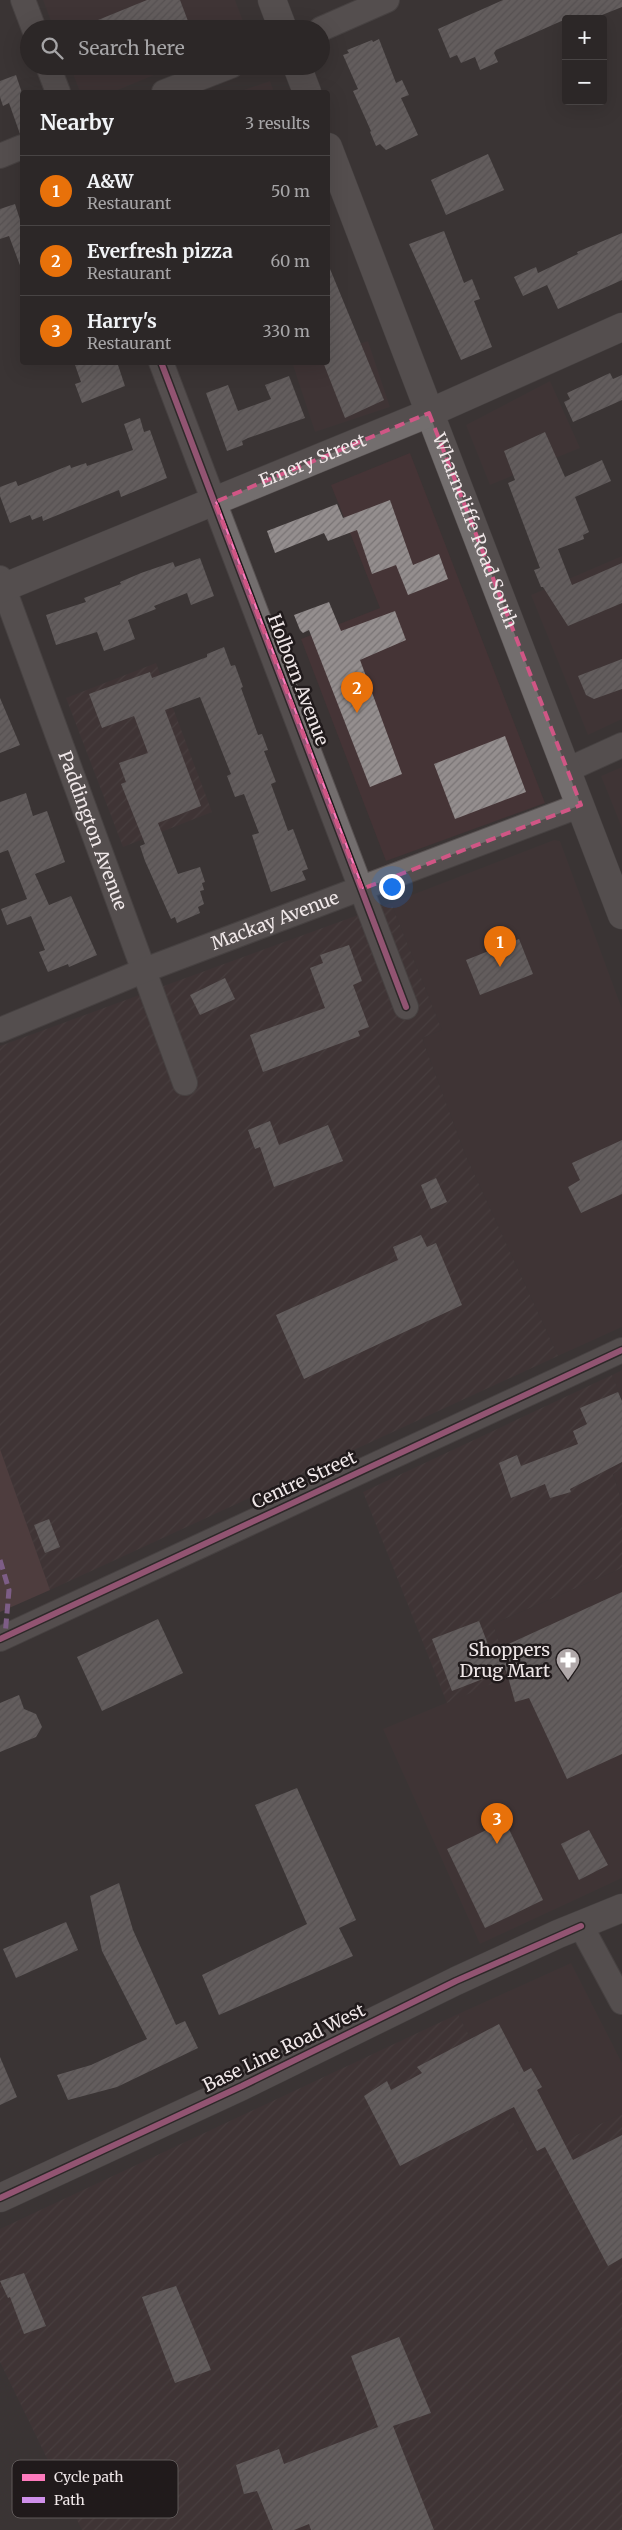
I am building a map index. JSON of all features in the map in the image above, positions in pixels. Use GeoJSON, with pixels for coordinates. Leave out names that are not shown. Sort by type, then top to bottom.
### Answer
{"type":"FeatureCollection","features":[{"type":"Feature","properties":{"kind":"street"},"geometry":{"type":"LineString","coordinates":[[23,0],[31,20]]}},
{"type":"Feature","properties":{"kind":"street"},"geometry":{"type":"LineString","coordinates":[[272,0],[280,20]]}},
{"type":"Feature","properties":{"kind":"street"},"geometry":{"type":"LineString","coordinates":[[330,25],[387,0]]}},
{"type":"Feature","properties":{"kind":"street"},"geometry":{"type":"LineString","coordinates":[[51,75],[57,90]]}},
{"type":"Feature","properties":{"kind":"street"},"geometry":{"type":"LineString","coordinates":[[169,90],[208,75]]}},
{"type":"Feature","properties":{"kind":"street"},"geometry":{"type":"LineString","coordinates":[[300,75],[306,90]]}},
{"type":"Feature","properties":{"kind":"street"},"geometry":{"type":"LineString","coordinates":[[0,156],[20,148]]}},
{"type":"Feature","properties":{"kind":"street","name":"Wharncliffe Road South"},"geometry":{"type":"LineString","coordinates":[[330,152],[622,915]]}},
{"type":"Feature","properties":{"kind":"street","name":"Emery Street"},"geometry":{"type":"LineString","coordinates":[[1,585],[215,502],[429,413],[622,327]]}},
{"type":"Feature","properties":{"kind":"street","name":"Holborn Avenue"},"geometry":{"type":"LineString","coordinates":[[162,365],[406,1008]]}},
{"type":"Feature","properties":{"kind":"street","name":"Paddington Avenue"},"geometry":{"type":"LineString","coordinates":[[1,585],[186,1083]]}},
{"type":"Feature","properties":{"kind":"street"},"geometry":{"type":"LineString","coordinates":[[567,770],[622,745]]}},
{"type":"Feature","properties":{"kind":"street","name":"Mackay Avenue"},"geometry":{"type":"LineString","coordinates":[[0,1030],[145,970],[581,805]]}},
{"type":"Feature","properties":{"kind":"street","name":"Centre Street"},"geometry":{"type":"LineString","coordinates":[[0,1639],[622,1350]]}},
{"type":"Feature","properties":{"kind":"street","name":"Base Line Road West"},"geometry":{"type":"LineString","coordinates":[[0,2198],[242,2086],[464,1977],[622,1908]]}},
{"type":"Feature","properties":{"kind":"street"},"geometry":{"type":"LineString","coordinates":[[581,1926],[622,2002]]}},
{"type":"Feature","properties":{"kind":"highlighted area"},"geometry":{"type":"Polygon","coordinates":[[[429,413],[581,805],[362,889],[215,502],[429,413]]]}},
{"type":"Feature","properties":{"kind":"shaded area"},"geometry":{"type":"Polygon","coordinates":[[[43,0],[235,0],[243,20],[51,20],[43,0]]]}},
{"type":"Feature","properties":{"kind":"shaded area"},"geometry":{"type":"Polygon","coordinates":[[[73,75],[154,75],[118,90],[79,90],[73,75]]]}},
{"type":"Feature","properties":{"kind":"shaded area"},"geometry":{"type":"Polygon","coordinates":[[[270,81],[273,90],[244,90],[270,81]]]}},
{"type":"Feature","properties":{"kind":"shaded area"},"geometry":{"type":"Polygon","coordinates":[[[368,341],[390,407],[315,432],[293,365],[330,365],[330,353],[368,341]]]}},
{"type":"Feature","properties":{"kind":"shaded area"},"geometry":{"type":"Polygon","coordinates":[[[550,381],[580,448],[490,485],[466,425],[550,381]]]}},
{"type":"Feature","properties":{"kind":"shaded area"},"geometry":{"type":"Polygon","coordinates":[[[410,453],[545,803],[386,861],[301,639],[380,608],[331,485],[410,453]]]}},
{"type":"Feature","properties":{"kind":"shaded area"},"geometry":{"type":"Polygon","coordinates":[[[622,556],[622,719],[588,735],[531,595],[622,556]]]}},
{"type":"Feature","properties":{"kind":"shaded area"},"geometry":{"type":"Polygon","coordinates":[[[156,663],[212,812],[123,847],[66,698],[156,663]]]}},
{"type":"Feature","properties":{"kind":"shaded area"},"geometry":{"type":"Polygon","coordinates":[[[622,767],[622,828],[601,776],[622,767]]]}},
{"type":"Feature","properties":{"kind":"shaded area"},"geometry":{"type":"Polygon","coordinates":[[[554,840],[560,841],[622,1009],[622,1327],[558,1356],[465,1154],[422,1038],[442,1030],[391,903],[554,840]]]}},
{"type":"Feature","properties":{"kind":"shaded area"},"geometry":{"type":"Polygon","coordinates":[[[391,903],[442,1030],[422,1038],[465,1154],[558,1356],[50,1590],[0,1449],[0,1046],[391,903]]]}},
{"type":"Feature","properties":{"kind":"shaded area"},"geometry":{"type":"Polygon","coordinates":[[[622,1370],[622,1400],[612,1375],[622,1370]]]}},
{"type":"Feature","properties":{"kind":"shaded area"},"geometry":{"type":"Polygon","coordinates":[[[612,1375],[622,1400],[622,1469],[613,1474],[622,1502],[622,1568],[493,1624],[506,1664],[501,1680],[447,1703],[363,1492],[612,1375]]]}},
{"type":"Feature","properties":{"kind":"shaded area"},"geometry":{"type":"Polygon","coordinates":[[[0,1449],[50,1590],[0,1612],[0,1449]]]}},
{"type":"Feature","properties":{"kind":"shaded area"},"geometry":{"type":"Polygon","coordinates":[[[622,1469],[622,1502],[613,1473],[622,1469]]]}},
{"type":"Feature","properties":{"kind":"shaded area"},"geometry":{"type":"Polygon","coordinates":[[[622,1568],[622,1878],[480,1944],[383,1729],[501,1680],[506,1664],[493,1624],[622,1568]]]}},
{"type":"Feature","properties":{"kind":"shaded area"},"geometry":{"type":"Polygon","coordinates":[[[571,1963],[622,2063],[622,2114],[531,2156],[458,2014],[571,1963]]]}},
{"type":"Feature","properties":{"kind":"shaded area"},"geometry":{"type":"Polygon","coordinates":[[[458,2014],[531,2156],[622,2114],[622,2530],[82,2530],[76,2518],[178,2518],[178,2460],[48,2460],[0,2362],[0,2229],[458,2014]]]}},
{"type":"Feature","properties":{"kind":"building"},"geometry":{"type":"Polygon","coordinates":[[[147,0],[180,0],[188,20],[98,20],[147,0]]]}},
{"type":"Feature","properties":{"kind":"building"},"geometry":{"type":"Polygon","coordinates":[[[503,0],[622,0],[622,7],[602,15],[562,15],[562,21],[496,50],[494,53],[498,62],[480,70],[475,57],[461,63],[457,55],[450,58],[438,29],[503,0]]]}},
{"type":"Feature","properties":{"kind":"building"},"geometry":{"type":"Polygon","coordinates":[[[379,39],[396,83],[402,80],[409,95],[401,98],[418,135],[386,150],[380,144],[376,146],[353,91],[358,89],[343,55],[349,53],[347,50],[379,39]]]}},
{"type":"Feature","properties":{"kind":"building"},"geometry":{"type":"Polygon","coordinates":[[[16,75],[21,90],[20,134],[9,103],[3,106],[0,97],[0,81],[16,75]]]}},
{"type":"Feature","properties":{"kind":"building"},"geometry":{"type":"Polygon","coordinates":[[[488,154],[504,190],[446,215],[431,180],[488,154]]]}},
{"type":"Feature","properties":{"kind":"building"},"geometry":{"type":"Polygon","coordinates":[[[15,204],[20,220],[20,265],[9,236],[0,239],[0,209],[15,204]]]}},
{"type":"Feature","properties":{"kind":"building"},"geometry":{"type":"Polygon","coordinates":[[[444,231],[464,283],[472,279],[480,299],[474,301],[492,347],[461,360],[409,244],[444,231]]]}},
{"type":"Feature","properties":{"kind":"building"},"geometry":{"type":"Polygon","coordinates":[[[622,233],[622,280],[558,309],[547,285],[523,296],[514,277],[536,267],[538,273],[578,254],[577,252],[622,233]]]}},
{"type":"Feature","properties":{"kind":"building"},"geometry":{"type":"Polygon","coordinates":[[[330,269],[384,400],[345,418],[324,365],[330,365],[330,269]]]}},
{"type":"Feature","properties":{"kind":"building"},"geometry":{"type":"Polygon","coordinates":[[[75,365],[118,365],[125,386],[82,403],[75,384],[81,382],[75,365]]]}},
{"type":"Feature","properties":{"kind":"building"},"geometry":{"type":"Polygon","coordinates":[[[610,373],[613,379],[622,375],[622,400],[573,422],[564,402],[570,399],[567,393],[610,373]]]}},
{"type":"Feature","properties":{"kind":"building"},"geometry":{"type":"Polygon","coordinates":[[[289,376],[305,418],[248,438],[242,441],[243,445],[227,451],[206,393],[228,385],[238,411],[271,399],[265,385],[289,376]]]}},
{"type":"Feature","properties":{"kind":"building"},"geometry":{"type":"Polygon","coordinates":[[[140,418],[144,432],[150,430],[167,478],[121,497],[119,490],[43,521],[42,516],[32,520],[30,515],[10,523],[0,496],[0,487],[16,481],[18,486],[70,465],[71,468],[86,463],[87,466],[133,450],[124,424],[140,418]]]}},
{"type":"Feature","properties":{"kind":"building"},"geometry":{"type":"Polygon","coordinates":[[[545,432],[565,477],[602,460],[611,481],[575,497],[589,532],[583,535],[584,539],[558,549],[572,585],[622,563],[622,603],[568,626],[543,587],[541,587],[534,570],[540,568],[508,483],[515,480],[504,451],[545,432]]]}},
{"type":"Feature","properties":{"kind":"building"},"geometry":{"type":"Polygon","coordinates":[[[390,500],[413,565],[439,554],[448,579],[408,595],[396,565],[372,574],[357,530],[328,541],[324,533],[275,553],[267,531],[337,504],[343,518],[390,500]]]}},
{"type":"Feature","properties":{"kind":"building"},"geometry":{"type":"Polygon","coordinates":[[[200,558],[214,596],[191,605],[187,593],[154,606],[156,609],[128,620],[135,639],[104,651],[97,632],[56,645],[46,615],[86,602],[84,598],[121,584],[120,582],[141,573],[173,562],[175,567],[200,558]]]}},
{"type":"Feature","properties":{"kind":"building"},"geometry":{"type":"Polygon","coordinates":[[[329,602],[341,631],[395,611],[406,640],[360,660],[402,774],[370,787],[309,630],[303,633],[300,630],[294,615],[329,602]]]}},
{"type":"Feature","properties":{"kind":"building"},"geometry":{"type":"Polygon","coordinates":[[[224,647],[231,666],[235,665],[258,735],[262,734],[268,750],[264,751],[276,782],[271,784],[288,831],[293,829],[308,869],[302,871],[306,880],[271,892],[252,835],[259,833],[244,794],[235,797],[227,776],[231,774],[200,697],[165,710],[201,806],[158,823],[178,874],[200,867],[205,882],[202,883],[204,890],[200,891],[204,904],[198,907],[200,913],[177,923],[175,917],[171,919],[145,861],[140,846],[145,844],[121,784],[126,782],[119,763],[148,753],[134,716],[102,728],[89,694],[150,672],[152,678],[207,657],[207,654],[224,647]]]}},
{"type":"Feature","properties":{"kind":"building"},"geometry":{"type":"Polygon","coordinates":[[[622,659],[622,689],[594,699],[586,695],[578,676],[622,659]]]}},
{"type":"Feature","properties":{"kind":"building"},"geometry":{"type":"Polygon","coordinates":[[[0,698],[20,745],[0,753],[0,698]]]}},
{"type":"Feature","properties":{"kind":"building"},"geometry":{"type":"Polygon","coordinates":[[[505,736],[526,792],[455,819],[434,764],[505,736]]]}},
{"type":"Feature","properties":{"kind":"building"},"geometry":{"type":"Polygon","coordinates":[[[26,793],[33,816],[47,811],[65,862],[35,874],[49,905],[71,896],[97,955],[69,967],[68,964],[48,972],[39,952],[45,950],[31,916],[7,925],[1,909],[27,899],[8,850],[0,853],[0,802],[26,793]]]}},
{"type":"Feature","properties":{"kind":"building"},"geometry":{"type":"Polygon","coordinates":[[[519,939],[533,974],[480,995],[466,960],[519,939]]]}},
{"type":"Feature","properties":{"kind":"building"},"geometry":{"type":"Polygon","coordinates":[[[349,945],[362,981],[353,985],[369,1027],[358,1031],[360,1036],[263,1072],[250,1035],[325,1008],[310,968],[323,963],[320,955],[349,945]]]}},
{"type":"Feature","properties":{"kind":"building"},"geometry":{"type":"Polygon","coordinates":[[[225,978],[235,999],[200,1015],[190,995],[225,978]]]}},
{"type":"Feature","properties":{"kind":"building"},"geometry":{"type":"Polygon","coordinates":[[[270,1121],[279,1145],[328,1125],[343,1161],[274,1187],[260,1147],[255,1149],[248,1130],[270,1121]]]}},
{"type":"Feature","properties":{"kind":"building"},"geometry":{"type":"Polygon","coordinates":[[[622,1140],[622,1194],[581,1213],[568,1187],[580,1180],[572,1163],[622,1140]]]}},
{"type":"Feature","properties":{"kind":"building"},"geometry":{"type":"Polygon","coordinates":[[[436,1178],[447,1202],[431,1209],[421,1185],[436,1178]]]}},
{"type":"Feature","properties":{"kind":"building"},"geometry":{"type":"Polygon","coordinates":[[[421,1235],[427,1247],[436,1243],[462,1305],[304,1379],[276,1315],[398,1260],[393,1247],[421,1235]]]}},
{"type":"Feature","properties":{"kind":"building"},"geometry":{"type":"Polygon","coordinates":[[[618,1392],[622,1401],[622,1462],[570,1489],[571,1492],[550,1498],[545,1484],[511,1498],[499,1463],[517,1455],[521,1466],[578,1444],[573,1431],[587,1424],[580,1408],[618,1392]]]}},
{"type":"Feature","properties":{"kind":"building"},"geometry":{"type":"Polygon","coordinates":[[[49,1519],[60,1547],[45,1553],[34,1525],[49,1519]]]}},
{"type":"Feature","properties":{"kind":"building","name":"Shoppers Drug Mart"},"geometry":{"type":"Polygon","coordinates":[[[622,1592],[622,1754],[567,1779],[529,1698],[515,1702],[506,1670],[452,1691],[432,1639],[479,1621],[491,1652],[622,1592]]]}},
{"type":"Feature","properties":{"kind":"building"},"geometry":{"type":"Polygon","coordinates":[[[158,1619],[183,1673],[102,1711],[77,1657],[158,1619]]]}},
{"type":"Feature","properties":{"kind":"building"},"geometry":{"type":"Polygon","coordinates":[[[19,1695],[24,1709],[36,1714],[42,1727],[36,1737],[0,1752],[0,1703],[19,1695]]]}},
{"type":"Feature","properties":{"kind":"building"},"geometry":{"type":"Polygon","coordinates":[[[297,1788],[356,1920],[339,1928],[353,1956],[219,2015],[202,1975],[307,1924],[255,1805],[297,1788]]]}},
{"type":"Feature","properties":{"kind":"building"},"geometry":{"type":"Polygon","coordinates":[[[505,1821],[543,1900],[485,1928],[447,1849],[505,1821]]]}},
{"type":"Feature","properties":{"kind":"building"},"geometry":{"type":"Polygon","coordinates":[[[589,1830],[608,1865],[579,1880],[561,1844],[589,1830]]]}},
{"type":"Feature","properties":{"kind":"building"},"geometry":{"type":"Polygon","coordinates":[[[119,1883],[133,1930],[176,2025],[185,2021],[198,2048],[117,2087],[68,2100],[57,2075],[91,2065],[147,2039],[102,1951],[90,1896],[119,1883]]]}},
{"type":"Feature","properties":{"kind":"building"},"geometry":{"type":"Polygon","coordinates":[[[66,1922],[78,1950],[16,1978],[3,1949],[66,1922]]]}},
{"type":"Feature","properties":{"kind":"building"},"geometry":{"type":"Polygon","coordinates":[[[499,2024],[524,2072],[531,2068],[542,2087],[537,2090],[573,2160],[622,2135],[622,2258],[608,2266],[545,2147],[537,2151],[514,2107],[400,2166],[364,2096],[387,2081],[391,2090],[422,2073],[417,2067],[499,2024]]]}},
{"type":"Feature","properties":{"kind":"building"},"geometry":{"type":"Polygon","coordinates":[[[0,2057],[17,2097],[0,2105],[0,2057]]]}},
{"type":"Feature","properties":{"kind":"building"},"geometry":{"type":"Polygon","coordinates":[[[24,2273],[46,2326],[24,2334],[10,2297],[8,2298],[0,2281],[24,2273]]]}},
{"type":"Feature","properties":{"kind":"building"},"geometry":{"type":"Polygon","coordinates":[[[176,2286],[211,2370],[175,2383],[142,2297],[176,2286]]]}},
{"type":"Feature","properties":{"kind":"building"},"geometry":{"type":"Polygon","coordinates":[[[399,2337],[431,2413],[393,2426],[434,2530],[311,2530],[309,2524],[294,2530],[273,2530],[257,2491],[244,2494],[236,2465],[279,2449],[284,2464],[378,2427],[351,2356],[399,2337]]]}},
{"type":"Feature","properties":{"kind":"marked path"},"geometry":{"type":"LineString","coordinates":[[0,1560],[9,1590],[5,1636]]}},
{"type":"Feature","properties":{"kind":"cycle path"},"geometry":{"type":"LineString","coordinates":[[162,365],[406,1007]]}},
{"type":"Feature","properties":{"kind":"cycle path"},"geometry":{"type":"LineString","coordinates":[[0,1639],[622,1350]]}},
{"type":"Feature","properties":{"kind":"cycle path"},"geometry":{"type":"LineString","coordinates":[[0,2198],[242,2086],[456,1981],[581,1926]]}},
{"type":"Feature","properties":{"kind":"place","name":"Everfresh pizza"},"geometry":{"type":"Point","coordinates":[357,713]}},
{"type":"Feature","properties":{"kind":"place","name":"A&W"},"geometry":{"type":"Point","coordinates":[500,967]}},
{"type":"Feature","properties":{"kind":"place","name":"Shoppers Drug Mart"},"geometry":{"type":"Point","coordinates":[568,1681]}},
{"type":"Feature","properties":{"kind":"place","name":"Harry's"},"geometry":{"type":"Point","coordinates":[497,1844]}}]}
